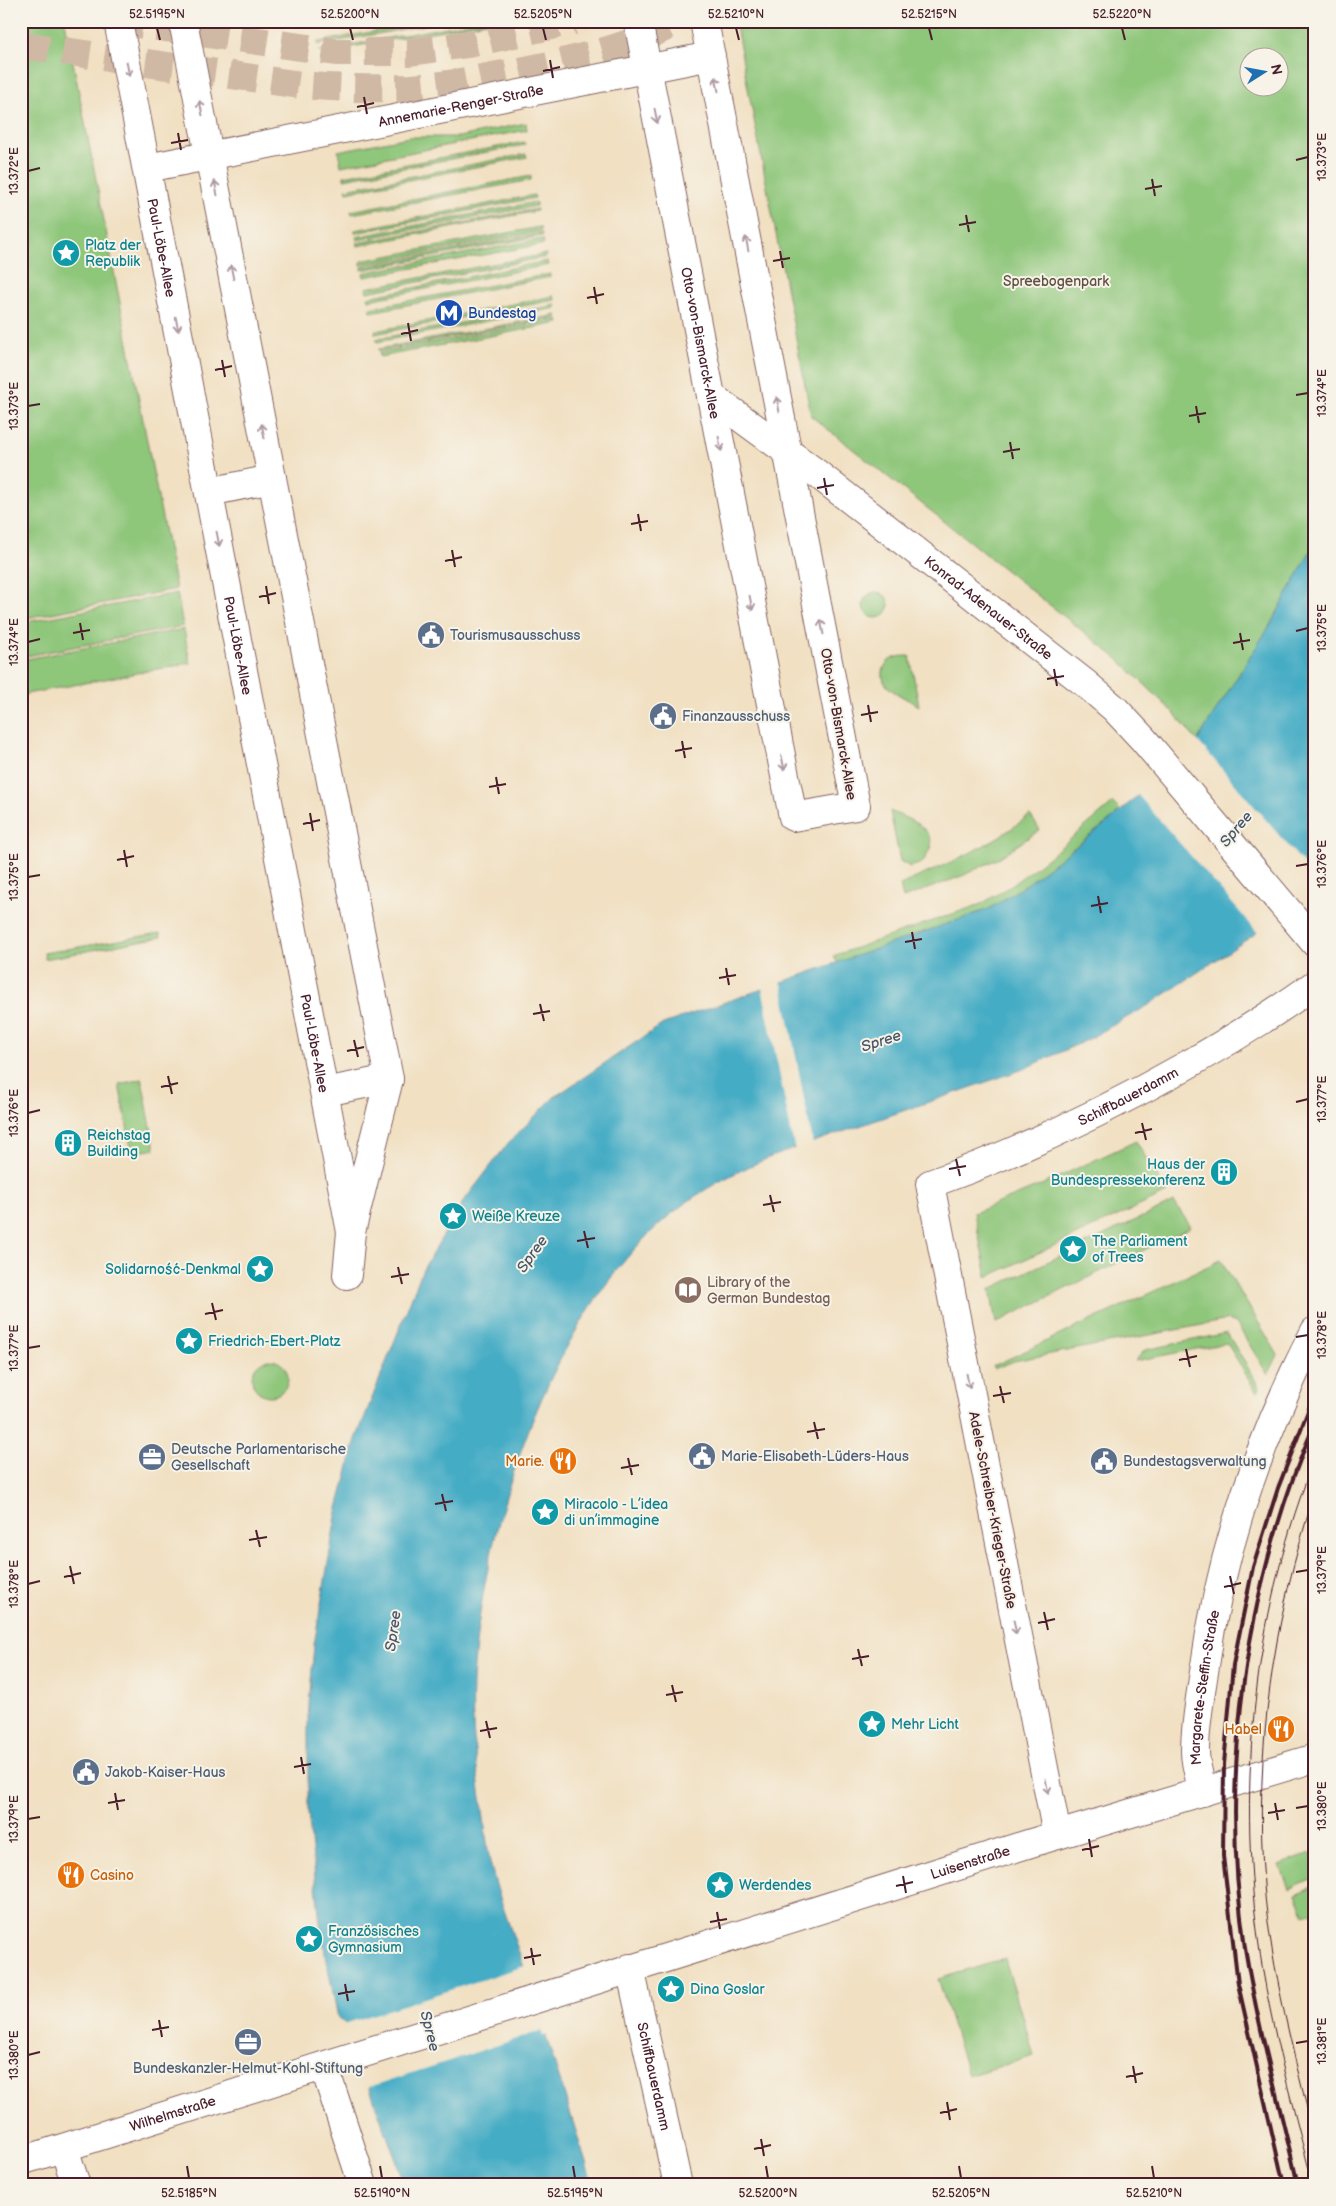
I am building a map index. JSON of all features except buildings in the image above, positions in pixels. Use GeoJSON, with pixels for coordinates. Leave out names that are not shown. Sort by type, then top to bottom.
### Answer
{"type":"FeatureCollection","features":[{"type":"Feature","properties":{"kind":"street","name":"Paul-Löbe-Allee"},"geometry":{"type":"LineString","coordinates":[[118,21],[325,1092],[389,1079]]}},
{"type":"Feature","properties":{"kind":"street"},"geometry":{"type":"LineString","coordinates":[[184,21],[389,1079],[351,1232],[347,1274]]}},
{"type":"Feature","properties":{"kind":"street","name":"Otto-von-Bismarck-Allee"},"geometry":{"type":"LineString","coordinates":[[638,21],[793,817],[856,806],[704,21]]}},
{"type":"Feature","properties":{"kind":"street","name":"Annemarie-Renger-Straße"},"geometry":{"type":"LineString","coordinates":[[147,168],[711,56]]}},
{"type":"Feature","properties":{"kind":"street","name":"Konrad-Adenauer-Straße"},"geometry":{"type":"LineString","coordinates":[[711,396],[787,452],[1086,684],[1115,709],[1143,739],[1311,938]]}},
{"type":"Feature","properties":{"kind":"street"},"geometry":{"type":"LineString","coordinates":[[209,492],[272,479]]}},
{"type":"Feature","properties":{"kind":"street","name":"Schiffbauerdamm"},"geometry":{"type":"LineString","coordinates":[[930,1184],[995,1160],[1140,1092],[1224,1044],[1315,984]]}},
{"type":"Feature","properties":{"kind":"street"},"geometry":{"type":"LineString","coordinates":[[325,1092],[351,1232]]}},
{"type":"Feature","properties":{"kind":"street","name":"Adele-Schreiber-Krieger-Straße"},"geometry":{"type":"LineString","coordinates":[[930,1184],[1057,1835]]}},
{"type":"Feature","properties":{"kind":"street","name":"Margarete-Steffin-Straße"},"geometry":{"type":"LineString","coordinates":[[1203,1792],[1195,1752],[1198,1717],[1213,1615],[1221,1580],[1264,1443],[1285,1391],[1315,1331]]}},
{"type":"Feature","properties":{"kind":"street","name":"Luisenstraße"},"geometry":{"type":"LineString","coordinates":[[539,1996],[1057,1835],[1315,1758]]}},
{"type":"Feature","properties":{"kind":"street","name":"Schiffbauerdamm"},"geometry":{"type":"LineString","coordinates":[[630,1968],[678,2185]]}},
{"type":"Feature","properties":{"kind":"street","name":"Wilhelmstraße"},"geometry":{"type":"LineString","coordinates":[[21,2161],[334,2063],[539,1996]]}},
{"type":"Feature","properties":{"kind":"street"},"geometry":{"type":"LineString","coordinates":[[334,2063],[363,2185]]}},
{"type":"Feature","properties":{"kind":"street"},"geometry":{"type":"LineString","coordinates":[[64,2148],[76,2185]]}},
{"type":"Feature","properties":{"kind":"green space"},"geometry":{"type":"Polygon","coordinates":[[[21,21],[65,21],[176,589],[21,619],[21,21]]]}},
{"type":"Feature","properties":{"kind":"green space"},"geometry":{"type":"Polygon","coordinates":[[[429,21],[447,21],[318,45],[318,42],[429,21]]]}},
{"type":"Feature","properties":{"kind":"green space"},"geometry":{"type":"Polygon","coordinates":[[[478,21],[492,21],[320,53],[319,51],[478,21]]]}},
{"type":"Feature","properties":{"kind":"green space","name":"Spreebogenpark"},"geometry":{"type":"Polygon","coordinates":[[[735,21],[1315,21],[1315,543],[1272,622],[1197,741],[1173,712],[1118,659],[811,416],[735,21]]]}},
{"type":"Feature","properties":{"kind":"green space"},"geometry":{"type":"Polygon","coordinates":[[[526,123],[527,130],[341,166],[338,151],[409,137],[459,137],[526,123]]]}},
{"type":"Feature","properties":{"kind":"green space"},"geometry":{"type":"Polygon","coordinates":[[[524,142],[525,145],[344,179],[344,176],[524,142]]]}},
{"type":"Feature","properties":{"kind":"green space"},"geometry":{"type":"Polygon","coordinates":[[[526,154],[527,157],[347,192],[346,189],[526,154]]]}},
{"type":"Feature","properties":{"kind":"green space"},"geometry":{"type":"Polygon","coordinates":[[[531,176],[531,180],[352,214],[351,211],[531,176]]]}},
{"type":"Feature","properties":{"kind":"green space"},"geometry":{"type":"Polygon","coordinates":[[[534,195],[535,198],[355,233],[355,230],[534,195]]]}},
{"type":"Feature","properties":{"kind":"green space"},"geometry":{"type":"Polygon","coordinates":[[[536,202],[536,206],[357,240],[356,237],[536,202]]]}},
{"type":"Feature","properties":{"kind":"green space"},"geometry":{"type":"Polygon","coordinates":[[[537,209],[537,211],[358,246],[357,243],[537,209]]]}},
{"type":"Feature","properties":{"kind":"green space"},"geometry":{"type":"Polygon","coordinates":[[[540,227],[541,231],[361,265],[361,261],[540,227]]]}},
{"type":"Feature","properties":{"kind":"green space"},"geometry":{"type":"Polygon","coordinates":[[[542,233],[542,236],[362,270],[362,267],[542,233]]]}},
{"type":"Feature","properties":{"kind":"green space"},"geometry":{"type":"Polygon","coordinates":[[[543,239],[544,244],[364,277],[363,273],[543,239]]]}},
{"type":"Feature","properties":{"kind":"green space"},"geometry":{"type":"Polygon","coordinates":[[[546,254],[546,257],[367,292],[366,288],[546,254]]]}},
{"type":"Feature","properties":{"kind":"green space"},"geometry":{"type":"Polygon","coordinates":[[[547,261],[548,265],[369,300],[368,297],[547,261]]]}},
{"type":"Feature","properties":{"kind":"green space"},"geometry":{"type":"Polygon","coordinates":[[[550,274],[550,277],[371,312],[370,308],[550,274]]]}},
{"type":"Feature","properties":{"kind":"green space"},"geometry":{"type":"Polygon","coordinates":[[[554,296],[555,300],[375,334],[375,331],[554,296]]]}},
{"type":"Feature","properties":{"kind":"green space"},"geometry":{"type":"Polygon","coordinates":[[[556,305],[556,308],[377,342],[376,339],[556,305]]]}},
{"type":"Feature","properties":{"kind":"green space"},"geometry":{"type":"Polygon","coordinates":[[[557,315],[558,317],[379,351],[378,349],[557,315]]]}},
{"type":"Feature","properties":{"kind":"green space"},"geometry":{"type":"Polygon","coordinates":[[[558,319],[559,323],[380,357],[379,353],[558,319]]]}},
{"type":"Feature","properties":{"kind":"green space"},"geometry":{"type":"Polygon","coordinates":[[[876,592],[885,596],[889,605],[885,614],[876,618],[867,614],[863,605],[867,596],[876,592]]]}},
{"type":"Feature","properties":{"kind":"green space"},"geometry":{"type":"Polygon","coordinates":[[[177,593],[183,626],[21,657],[21,623],[177,593]]]}},
{"type":"Feature","properties":{"kind":"green space"},"geometry":{"type":"Polygon","coordinates":[[[184,629],[190,663],[21,695],[21,660],[184,629]]]}},
{"type":"Feature","properties":{"kind":"green space"},"geometry":{"type":"Polygon","coordinates":[[[910,656],[919,706],[892,690],[883,680],[884,667],[890,660],[910,656]]]}},
{"type":"Feature","properties":{"kind":"green space"},"geometry":{"type":"Polygon","coordinates":[[[1113,803],[1120,810],[1113,818],[1027,884],[989,909],[838,963],[833,956],[981,904],[1033,870],[1113,803]]]}},
{"type":"Feature","properties":{"kind":"green space"},"geometry":{"type":"Polygon","coordinates":[[[890,811],[918,824],[928,834],[931,841],[931,849],[922,863],[910,867],[900,861],[890,811]]]}},
{"type":"Feature","properties":{"kind":"green space"},"geometry":{"type":"Polygon","coordinates":[[[1030,815],[1040,830],[997,859],[962,876],[903,898],[900,885],[984,845],[1030,815]]]}},
{"type":"Feature","properties":{"kind":"green space"},"geometry":{"type":"Polygon","coordinates":[[[160,933],[161,937],[45,959],[44,953],[160,933]]]}},
{"type":"Feature","properties":{"kind":"green space"},"geometry":{"type":"Polygon","coordinates":[[[142,1079],[155,1149],[132,1153],[119,1084],[142,1079]]]}},
{"type":"Feature","properties":{"kind":"green space"},"geometry":{"type":"Polygon","coordinates":[[[1136,1141],[1167,1193],[987,1277],[974,1213],[1039,1186],[1136,1141]]]}},
{"type":"Feature","properties":{"kind":"green space"},"geometry":{"type":"Polygon","coordinates":[[[1174,1202],[1191,1227],[996,1323],[990,1289],[1174,1202]]]}},
{"type":"Feature","properties":{"kind":"green space"},"geometry":{"type":"Polygon","coordinates":[[[1221,1260],[1278,1355],[1268,1375],[1236,1323],[1228,1320],[1014,1361],[994,1369],[993,1366],[1221,1260]]]}},
{"type":"Feature","properties":{"kind":"green space"},"geometry":{"type":"Polygon","coordinates":[[[1227,1333],[1260,1388],[1257,1393],[1227,1343],[1135,1361],[1145,1350],[1227,1333]]]}},
{"type":"Feature","properties":{"kind":"green space"},"geometry":{"type":"Polygon","coordinates":[[[270,1360],[277,1361],[283,1365],[287,1371],[287,1385],[283,1391],[277,1395],[270,1396],[263,1395],[257,1391],[253,1385],[252,1378],[253,1371],[257,1365],[263,1361],[270,1360]]]}},
{"type":"Feature","properties":{"kind":"green space"},"geometry":{"type":"Polygon","coordinates":[[[1311,1853],[1315,1863],[1315,1879],[1289,1889],[1280,1865],[1311,1853]]]}},
{"type":"Feature","properties":{"kind":"green space"},"geometry":{"type":"Polygon","coordinates":[[[1315,1886],[1315,1911],[1305,1915],[1296,1894],[1315,1886]]]}},
{"type":"Feature","properties":{"kind":"green space"},"geometry":{"type":"Polygon","coordinates":[[[1005,1959],[1034,2056],[968,2076],[938,1979],[1005,1959]]]}},
{"type":"Feature","properties":{"kind":"water","name":"Spree"},"geometry":{"type":"Polygon","coordinates":[[[1315,543],[1315,881],[1258,932],[1149,1005],[1087,1040],[1024,1069],[776,1155],[734,1174],[695,1196],[670,1215],[627,1257],[590,1309],[557,1367],[529,1429],[507,1494],[490,1560],[479,1623],[473,1683],[473,1731],[490,1862],[593,2185],[405,2185],[346,2023],[338,2018],[321,1932],[308,1812],[308,1717],[314,1645],[336,1516],[356,1439],[422,1271],[463,1202],[509,1142],[553,1098],[663,1024],[989,909],[1027,884],[1113,818],[1197,741],[1272,622],[1315,543]]]}},
{"type":"Feature","properties":{"kind":"pier"},"geometry":{"type":"Polygon","coordinates":[[[1196,739],[1315,877],[1315,884],[1259,934],[1137,794],[1196,739]]]}},
{"type":"Feature","properties":{"kind":"pier"},"geometry":{"type":"Polygon","coordinates":[[[781,980],[813,1145],[795,1151],[762,987],[781,980]]]}},
{"type":"Feature","properties":{"kind":"pier"},"geometry":{"type":"Polygon","coordinates":[[[525,1966],[548,2035],[543,2036],[541,2031],[366,2088],[344,2024],[525,1966]]]}},
{"type":"Feature","properties":{"kind":"tunnel"},"geometry":{"type":"LineString","coordinates":[[115,21],[336,52],[410,52],[468,44],[574,21]]}},
{"type":"Feature","properties":{"kind":"tunnel"},"geometry":{"type":"LineString","coordinates":[[21,45],[301,85],[411,88],[466,81],[520,71],[601,52],[640,39],[678,21]]}},
{"type":"Feature","properties":{"kind":"tram line"},"geometry":{"type":"LineString","coordinates":[[1313,2185],[1280,2054],[1260,1955],[1251,1864],[1249,1804],[1251,1745],[1257,1686],[1266,1628],[1279,1570],[1295,1513],[1315,1458]]}},
{"type":"Feature","properties":{"kind":"tram line"},"geometry":{"type":"LineString","coordinates":[[1315,1493],[1300,1541],[1278,1637],[1270,1686],[1262,1785],[1262,1835],[1267,1917],[1278,1982],[1315,2141]]}},
{"type":"Feature","properties":{"kind":"railway"},"geometry":{"type":"LineString","coordinates":[[1284,2185],[1238,1984],[1223,1856],[1224,1764],[1233,1665],[1253,1567],[1278,1488],[1315,1393]]}},
{"type":"Feature","properties":{"kind":"railway"},"geometry":{"type":"LineString","coordinates":[[1298,2185],[1250,1978],[1238,1882],[1235,1815],[1237,1748],[1244,1681],[1255,1614],[1271,1548],[1291,1485],[1315,1423]]}},
{"type":"Feature","properties":{"kind":"place","name":"Platz der Republik"},"geometry":{"type":"Point","coordinates":[66,253]}},
{"type":"Feature","properties":{"kind":"place","name":"Bundestag"},"geometry":{"type":"Point","coordinates":[449,313]}},
{"type":"Feature","properties":{"kind":"place","name":"Tourismusausschuss"},"geometry":{"type":"Point","coordinates":[431,635]}},
{"type":"Feature","properties":{"kind":"place","name":"Finanzausschuss"},"geometry":{"type":"Point","coordinates":[663,716]}},
{"type":"Feature","properties":{"kind":"place","name":"Reichstag Building"},"geometry":{"type":"Point","coordinates":[68,1143]}},
{"type":"Feature","properties":{"kind":"place","name":"Haus der Bundespressekonferenz"},"geometry":{"type":"Point","coordinates":[1224,1172]}},
{"type":"Feature","properties":{"kind":"place","name":"Weiße Kreuze"},"geometry":{"type":"Point","coordinates":[453,1216]}},
{"type":"Feature","properties":{"kind":"place","name":"The Parliament of Trees"},"geometry":{"type":"Point","coordinates":[1073,1249]}},
{"type":"Feature","properties":{"kind":"place","name":"Solidarność-Denkmal"},"geometry":{"type":"Point","coordinates":[260,1269]}},
{"type":"Feature","properties":{"kind":"place","name":"Library of the German Bundestag"},"geometry":{"type":"Point","coordinates":[688,1290]}},
{"type":"Feature","properties":{"kind":"place","name":"Friedrich-Ebert-Platz"},"geometry":{"type":"Point","coordinates":[189,1341]}},
{"type":"Feature","properties":{"kind":"place","name":"Marie-Elisabeth-Lüders-Haus"},"geometry":{"type":"Point","coordinates":[702,1456]}},
{"type":"Feature","properties":{"kind":"place","name":"Deutsche Parlamentarische Gesellschaft"},"geometry":{"type":"Point","coordinates":[152,1457]}},
{"type":"Feature","properties":{"kind":"place","name":"Marie."},"geometry":{"type":"Point","coordinates":[563,1461]}},
{"type":"Feature","properties":{"kind":"place","name":"Bundestagsverwaltung"},"geometry":{"type":"Point","coordinates":[1104,1461]}},
{"type":"Feature","properties":{"kind":"place","name":"Miracolo - L’idea di un’immagine"},"geometry":{"type":"Point","coordinates":[545,1512]}},
{"type":"Feature","properties":{"kind":"place","name":"Mehr Licht"},"geometry":{"type":"Point","coordinates":[872,1724]}},
{"type":"Feature","properties":{"kind":"place","name":"Habel"},"geometry":{"type":"Point","coordinates":[1281,1729]}},
{"type":"Feature","properties":{"kind":"place","name":"Jakob-Kaiser-Haus"},"geometry":{"type":"Point","coordinates":[86,1772]}},
{"type":"Feature","properties":{"kind":"place","name":"Casino"},"geometry":{"type":"Point","coordinates":[71,1875]}},
{"type":"Feature","properties":{"kind":"place","name":"Werdendes"},"geometry":{"type":"Point","coordinates":[720,1885]}},
{"type":"Feature","properties":{"kind":"place","name":"Französisches Gymnasium"},"geometry":{"type":"Point","coordinates":[309,1939]}},
{"type":"Feature","properties":{"kind":"place","name":"Dina Goslar"},"geometry":{"type":"Point","coordinates":[671,1989]}},
{"type":"Feature","properties":{"kind":"place","name":"Bundeskanzler-Helmut-Kohl-Stiftung"},"geometry":{"type":"Point","coordinates":[248,2042]}}]}
